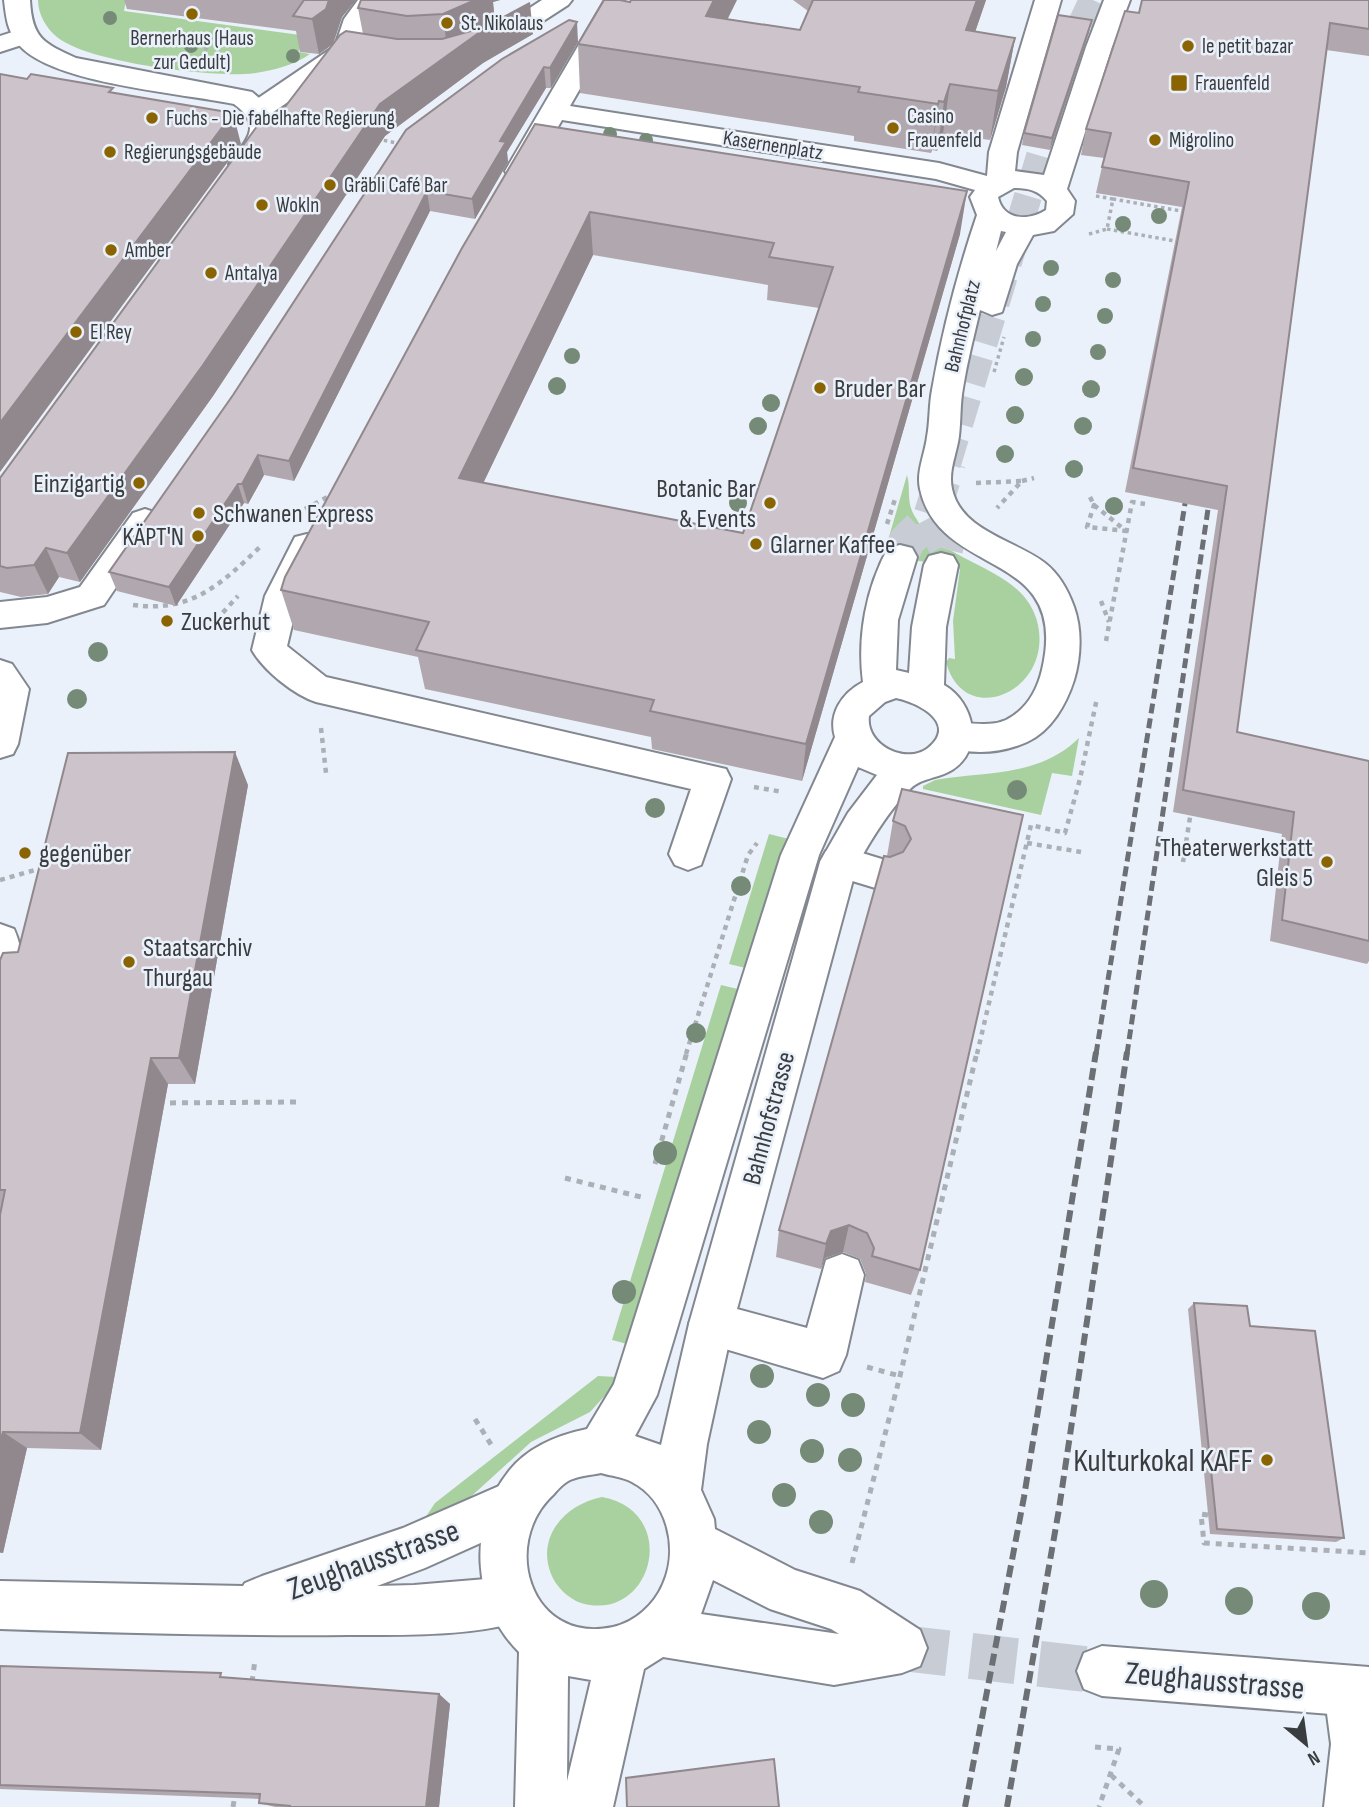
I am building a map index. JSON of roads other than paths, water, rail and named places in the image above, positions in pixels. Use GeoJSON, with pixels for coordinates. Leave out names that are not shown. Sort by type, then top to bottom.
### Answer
{"type":"FeatureCollection","features":[{"type":"Feature","properties":{"kind":"street"},"geometry":{"type":"LineString","coordinates":[[17,0],[17,21],[25,36],[47,55],[75,67],[243,98],[260,108],[264,116],[263,132],[257,145],[225,189]]}},
{"type":"Feature","properties":{"kind":"street"},"geometry":{"type":"LineString","coordinates":[[260,108],[347,50],[357,19],[371,0]]}},
{"type":"Feature","properties":{"kind":"street"},"geometry":{"type":"LineString","coordinates":[[482,63],[564,19],[617,0]]}},
{"type":"Feature","properties":{"kind":"street"},"geometry":{"type":"LineString","coordinates":[[502,200],[617,0]]}},
{"type":"Feature","properties":{"kind":"street","name":"Bahnhofplatz"},"geometry":{"type":"LineString","coordinates":[[956,736],[986,740],[1006,736],[1024,728],[1046,704],[1060,666],[1064,633],[1062,610],[1057,599],[1041,579],[973,537],[944,508],[935,481],[943,437],[948,383],[1003,152],[1048,0]]}},
{"type":"Feature","properties":{"kind":"street"},"geometry":{"type":"LineString","coordinates":[[1053,190],[1106,26],[1117,0]]}},
{"type":"Feature","properties":{"kind":"street"},"geometry":{"type":"LineString","coordinates":[[0,44],[25,36]]}},
{"type":"Feature","properties":{"kind":"street"},"geometry":{"type":"LineString","coordinates":[[347,50],[374,56]]}},
{"type":"Feature","properties":{"kind":"street","name":"Kasernenplatz"},"geometry":{"type":"LineString","coordinates":[[553,111],[939,171],[994,195]]}},
{"type":"Feature","properties":{"kind":"street"},"geometry":{"type":"LineString","coordinates":[[1010,179],[1033,180],[1053,190],[1061,201],[1059,214],[1045,224],[1023,227],[1000,221],[994,195],[1010,179]]}},
{"type":"Feature","properties":{"kind":"street","name":"Bahnhofplatz"},"geometry":{"type":"LineString","coordinates":[[943,437],[970,387],[1003,264],[1023,227]]}},
{"type":"Feature","properties":{"kind":"street"},"geometry":{"type":"LineString","coordinates":[[334,493],[282,596],[269,650],[316,688],[713,779],[688,854]]}},
{"type":"Feature","properties":{"kind":"street"},"geometry":{"type":"LineString","coordinates":[[0,615],[47,610],[92,596],[163,495]]}},
{"type":"Feature","properties":{"kind":"street"},"geometry":{"type":"LineString","coordinates":[[881,687],[878,668],[880,612],[900,558]]}},
{"type":"Feature","properties":{"kind":"street"},"geometry":{"type":"LineString","coordinates":[[927,689],[925,651],[932,600],[941,565]]}},
{"type":"Feature","properties":{"kind":"street"},"geometry":{"type":"LineString","coordinates":[[0,674],[11,689],[0,744]]}},
{"type":"Feature","properties":{"kind":"street"},"geometry":{"type":"LineString","coordinates":[[904,684],[927,689],[950,708],[956,721],[956,736],[951,747],[932,763],[908,768],[890,766],[861,749],[853,737],[850,724],[852,712],[858,701],[881,687],[904,684]]}},
{"type":"Feature","properties":{"kind":"street","name":"Bahnhofstrasse"},"geometry":{"type":"LineString","coordinates":[[601,1450],[634,1395],[800,855],[853,737]]}},
{"type":"Feature","properties":{"kind":"street","name":"Bahnhofstrasse"},"geometry":{"type":"LineString","coordinates":[[677,1490],[684,1444],[712,1324],[839,862],[864,819],[889,785],[908,768]]}},
{"type":"Feature","properties":{"kind":"street"},"geometry":{"type":"LineString","coordinates":[[839,862],[882,874]]}},
{"type":"Feature","properties":{"kind":"street"},"geometry":{"type":"LineString","coordinates":[[0,941],[0,990]]}},
{"type":"Feature","properties":{"kind":"street"},"geometry":{"type":"LineString","coordinates":[[712,1324],[824,1355],[842,1275]]}},
{"type":"Feature","properties":{"kind":"street"},"geometry":{"type":"LineString","coordinates":[[587,1807],[641,1642],[675,1613],[687,1591],[694,1568],[695,1544],[687,1506],[662,1473],[644,1460],[623,1452],[601,1450],[575,1454],[551,1464],[530,1481],[514,1503],[505,1527],[501,1551],[503,1576],[511,1601],[525,1622],[544,1640],[569,1652],[596,1656],[641,1642],[834,1660],[902,1648],[844,1608],[787,1592],[695,1544]]}},
{"type":"Feature","properties":{"kind":"street","name":"Zeughausstrasse"},"geometry":{"type":"LineString","coordinates":[[243,1630],[514,1503]]}},
{"type":"Feature","properties":{"kind":"street","name":"Zeughausstrasse"},"geometry":{"type":"LineString","coordinates":[[0,1605],[243,1630],[511,1601]]}},
{"type":"Feature","properties":{"kind":"street"},"geometry":{"type":"LineString","coordinates":[[541,1807],[544,1640]]}},
{"type":"Feature","properties":{"kind":"street","name":"Zeughausstrasse"},"geometry":{"type":"LineString","coordinates":[[1102,1671],[1359,1691]]}},
{"type":"Feature","properties":{"kind":"street"},"geometry":{"type":"LineString","coordinates":[[1350,1807],[1357,1744],[1359,1691]]}},
{"type":"Feature","properties":{"kind":"tunnel"},"geometry":{"type":"LineString","coordinates":[[947,464],[1077,34],[1093,0]]}},
{"type":"Feature","properties":{"kind":"tunnel"},"geometry":{"type":"LineString","coordinates":[[931,517],[948,462]]}},
{"type":"Feature","properties":{"kind":"tunnel"},"geometry":{"type":"LineString","coordinates":[[900,557],[907,541],[931,517]]}},
{"type":"Feature","properties":{"kind":"tunnel"},"geometry":{"type":"LineString","coordinates":[[931,517],[946,545],[941,565]]}},
{"type":"Feature","properties":{"kind":"tunnel"},"geometry":{"type":"LineString","coordinates":[[902,1648],[1102,1671]]}},
{"type":"Feature","properties":{"kind":"railway"},"geometry":{"type":"LineString","coordinates":[[1096,1054],[1188,485]]}},
{"type":"Feature","properties":{"kind":"railway"},"geometry":{"type":"LineString","coordinates":[[1127,1054],[1211,489]]}},
{"type":"Feature","properties":{"kind":"railway"},"geometry":{"type":"LineString","coordinates":[[965,1807],[1024,1497],[1096,1052]]}},
{"type":"Feature","properties":{"kind":"railway"},"geometry":{"type":"LineString","coordinates":[[1007,1807],[1059,1509],[1127,1052]]}},
{"type":"Feature","properties":{"kind":"place","name":"Bernerhaus (Haus zur Gedult)"},"geometry":{"type":"Point","coordinates":[192,14]}},
{"type":"Feature","properties":{"kind":"place","name":"St. Nikolaus"},"geometry":{"type":"Point","coordinates":[447,23]}},
{"type":"Feature","properties":{"kind":"place","name":"le petit bazar"},"geometry":{"type":"Point","coordinates":[1188,46]}},
{"type":"Feature","properties":{"kind":"place","name":"Frauenfeld"},"geometry":{"type":"Point","coordinates":[1179,83]}},
{"type":"Feature","properties":{"kind":"place","name":"Fuchs - Die fabelhafte Regierung"},"geometry":{"type":"Point","coordinates":[152,118]}},
{"type":"Feature","properties":{"kind":"place","name":"Casino Frauenfeld"},"geometry":{"type":"Point","coordinates":[893,128]}},
{"type":"Feature","properties":{"kind":"place","name":"Migrolino"},"geometry":{"type":"Point","coordinates":[1155,140]}},
{"type":"Feature","properties":{"kind":"place","name":"Regierungsgebäude"},"geometry":{"type":"Point","coordinates":[110,152]}},
{"type":"Feature","properties":{"kind":"place","name":"Gräbli Café Bar"},"geometry":{"type":"Point","coordinates":[330,185]}},
{"type":"Feature","properties":{"kind":"place","name":"WokIn"},"geometry":{"type":"Point","coordinates":[262,205]}},
{"type":"Feature","properties":{"kind":"place","name":"Amber"},"geometry":{"type":"Point","coordinates":[111,250]}},
{"type":"Feature","properties":{"kind":"place","name":"Antalya"},"geometry":{"type":"Point","coordinates":[211,273]}},
{"type":"Feature","properties":{"kind":"place","name":"El Rey"},"geometry":{"type":"Point","coordinates":[76,332]}},
{"type":"Feature","properties":{"kind":"place","name":"Bruder Bar"},"geometry":{"type":"Point","coordinates":[820,388]}},
{"type":"Feature","properties":{"kind":"place","name":"Einzigartig"},"geometry":{"type":"Point","coordinates":[139,483]}},
{"type":"Feature","properties":{"kind":"place","name":"Botanic Bar & Events"},"geometry":{"type":"Point","coordinates":[770,503]}},
{"type":"Feature","properties":{"kind":"place","name":"Schwanen Express"},"geometry":{"type":"Point","coordinates":[199,513]}},
{"type":"Feature","properties":{"kind":"place","name":"KÄPT'N"},"geometry":{"type":"Point","coordinates":[198,536]}},
{"type":"Feature","properties":{"kind":"place","name":"Glarner Kaffee"},"geometry":{"type":"Point","coordinates":[756,544]}},
{"type":"Feature","properties":{"kind":"place","name":"Zuckerhut"},"geometry":{"type":"Point","coordinates":[167,621]}},
{"type":"Feature","properties":{"kind":"place","name":"gegenüber"},"geometry":{"type":"Point","coordinates":[25,853]}},
{"type":"Feature","properties":{"kind":"place","name":"Theaterwerkstatt Gleis 5"},"geometry":{"type":"Point","coordinates":[1327,862]}},
{"type":"Feature","properties":{"kind":"place","name":"Staatsarchiv Thurgau"},"geometry":{"type":"Point","coordinates":[129,962]}},
{"type":"Feature","properties":{"kind":"place","name":"Kulturkokal KAFF"},"geometry":{"type":"Point","coordinates":[1267,1460]}}]}
